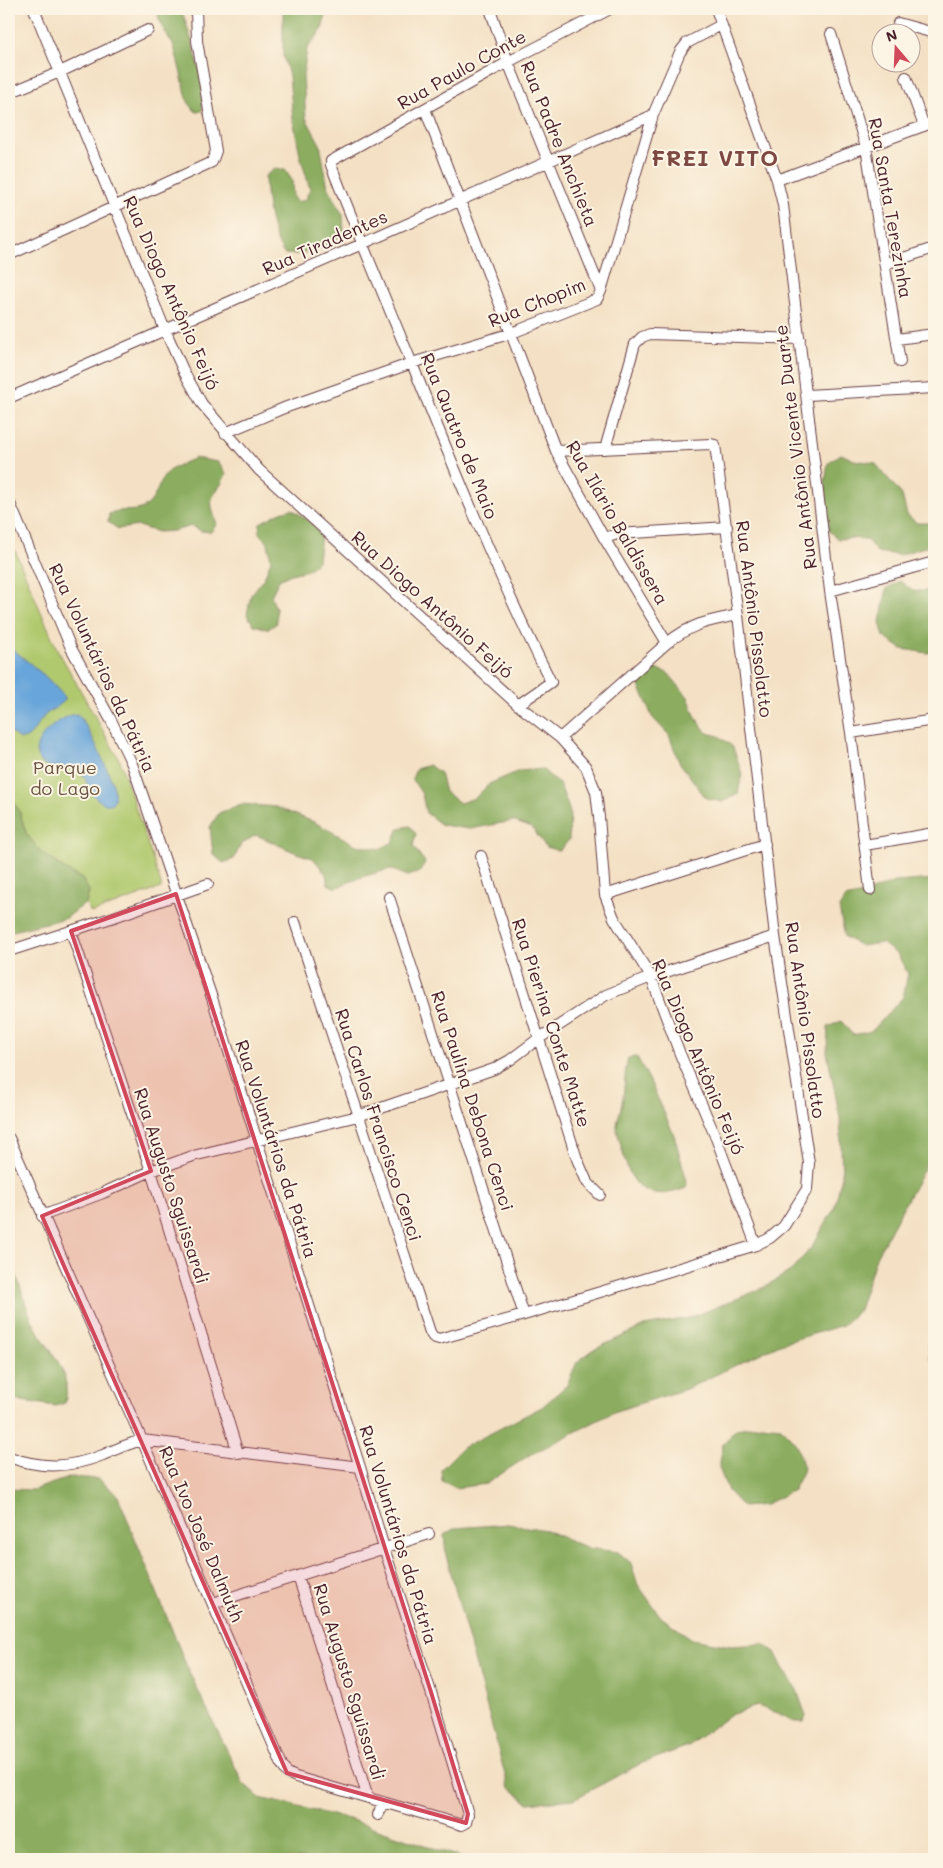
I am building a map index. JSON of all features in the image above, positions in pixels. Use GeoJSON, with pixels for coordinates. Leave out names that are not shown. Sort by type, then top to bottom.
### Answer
{"type":"FeatureCollection","features":[{"type":"Feature","properties":{"kind":"street","name":"Rua Diogo Antônio Feijó"},"geometry":{"type":"LineString","coordinates":[[34,9],[165,330],[184,372],[202,404],[225,433],[259,470],[518,705],[560,738],[586,767],[596,792],[605,896],[614,918],[650,977],[716,1138],[756,1245]]}},
{"type":"Feature","properties":{"kind":"street"},"geometry":{"type":"LineString","coordinates":[[9,255],[212,162],[216,151],[197,41],[196,9]]}},
{"type":"Feature","properties":{"kind":"street","name":"Rua Padre Anchieta"},"geometry":{"type":"LineString","coordinates":[[490,9],[508,62],[550,161],[601,292]]}},
{"type":"Feature","properties":{"kind":"street","name":"Rua Paulo Conte"},"geometry":{"type":"LineString","coordinates":[[331,161],[599,12],[610,9]]}},
{"type":"Feature","properties":{"kind":"street","name":"Rua Antônio Vicente Duarte"},"geometry":{"type":"LineString","coordinates":[[716,9],[777,180],[783,205],[830,591],[851,733],[870,890]]}},
{"type":"Feature","properties":{"kind":"street","name":"Rua Chopim"},"geometry":{"type":"LineString","coordinates":[[225,433],[284,408],[412,363],[512,333],[597,299],[601,292],[653,115],[680,52],[687,43],[721,25]]}},
{"type":"Feature","properties":{"kind":"street"},"geometry":{"type":"LineString","coordinates":[[920,29],[934,33]]}},
{"type":"Feature","properties":{"kind":"street"},"geometry":{"type":"LineString","coordinates":[[9,93],[60,72],[148,30]]}},
{"type":"Feature","properties":{"kind":"street","name":"Rua Santa Terezinha"},"geometry":{"type":"LineString","coordinates":[[831,34],[866,147],[900,362]]}},
{"type":"Feature","properties":{"kind":"street"},"geometry":{"type":"LineString","coordinates":[[906,77],[924,126]]}},
{"type":"Feature","properties":{"kind":"street","name":"Rua Ilário Baldissera"},"geometry":{"type":"LineString","coordinates":[[425,109],[556,451],[604,538],[667,643]]}},
{"type":"Feature","properties":{"kind":"street","name":"Rua Tiradentes"},"geometry":{"type":"LineString","coordinates":[[9,398],[653,115]]}},
{"type":"Feature","properties":{"kind":"street"},"geometry":{"type":"LineString","coordinates":[[777,180],[934,122]]}},
{"type":"Feature","properties":{"kind":"street","name":"Rua Quatro de Maio"},"geometry":{"type":"LineString","coordinates":[[331,161],[362,244],[477,525],[516,614],[551,682],[518,705]]}},
{"type":"Feature","properties":{"kind":"street"},"geometry":{"type":"LineString","coordinates":[[885,264],[934,248]]}},
{"type":"Feature","properties":{"kind":"street"},"geometry":{"type":"LineString","coordinates":[[556,451],[605,449],[635,344],[642,337],[650,334],[800,339]]}},
{"type":"Feature","properties":{"kind":"street"},"geometry":{"type":"LineString","coordinates":[[897,339],[934,334]]}},
{"type":"Feature","properties":{"kind":"street"},"geometry":{"type":"LineString","coordinates":[[807,395],[934,388]]}},
{"type":"Feature","properties":{"kind":"street","name":"Rua Antônio Pissolatto"},"geometry":{"type":"LineString","coordinates":[[433,1337],[439,1339],[524,1315],[756,1245],[770,1238],[784,1226],[807,1189],[808,1162],[775,936],[766,844],[715,445],[605,449]]}},
{"type":"Feature","properties":{"kind":"street","name":"Rua Voluntários da Pátria"},"geometry":{"type":"LineString","coordinates":[[9,501],[71,648],[111,720],[132,764],[212,998],[360,1467],[468,1814],[466,1823]]}},
{"type":"Feature","properties":{"kind":"street"},"geometry":{"type":"LineString","coordinates":[[604,538],[618,534],[727,528]]}},
{"type":"Feature","properties":{"kind":"street"},"geometry":{"type":"LineString","coordinates":[[830,591],[934,562]]}},
{"type":"Feature","properties":{"kind":"street"},"geometry":{"type":"LineString","coordinates":[[560,738],[684,630],[705,622],[738,615]]}},
{"type":"Feature","properties":{"kind":"street"},"geometry":{"type":"LineString","coordinates":[[851,733],[934,720]]}},
{"type":"Feature","properties":{"kind":"street"},"geometry":{"type":"LineString","coordinates":[[864,845],[934,833]]}},
{"type":"Feature","properties":{"kind":"street"},"geometry":{"type":"LineString","coordinates":[[605,896],[766,844]]}},
{"type":"Feature","properties":{"kind":"street","name":"Rua Pierina Conte Matte"},"geometry":{"type":"LineString","coordinates":[[481,856],[577,1159],[587,1182],[600,1195]]}},
{"type":"Feature","properties":{"kind":"street"},"geometry":{"type":"LineString","coordinates":[[9,950],[208,884]]}},
{"type":"Feature","properties":{"kind":"street","name":"Rua Paulina Debona Cenci"},"geometry":{"type":"LineString","coordinates":[[390,897],[448,1083],[524,1315]]}},
{"type":"Feature","properties":{"kind":"street","name":"Rua Carlos Francisco Cenci"},"geometry":{"type":"LineString","coordinates":[[295,922],[433,1337]]}},
{"type":"Feature","properties":{"kind":"street","name":"Rua Augusto Sguissardi"},"geometry":{"type":"LineString","coordinates":[[71,931],[150,1171],[238,1452]]}},
{"type":"Feature","properties":{"kind":"street"},"geometry":{"type":"LineString","coordinates":[[42,1216],[103,1193],[150,1171],[193,1156],[256,1139],[358,1116],[448,1083],[494,1069],[606,994],[650,977],[775,936]]}},
{"type":"Feature","properties":{"kind":"street","name":"Rua Ivo José Dalmuth"},"geometry":{"type":"LineString","coordinates":[[9,1138],[282,1765],[288,1773],[296,1777],[462,1825],[466,1823]]}},
{"type":"Feature","properties":{"kind":"street"},"geometry":{"type":"LineString","coordinates":[[9,1457],[26,1463],[50,1466],[77,1463],[142,1440],[360,1467]]}},
{"type":"Feature","properties":{"kind":"street"},"geometry":{"type":"LineString","coordinates":[[213,1603],[429,1534]]}},
{"type":"Feature","properties":{"kind":"street","name":"Rua Augusto Sguissardi"},"geometry":{"type":"LineString","coordinates":[[298,1576],[368,1798]]}},
{"type":"Feature","properties":{"kind":"street"},"geometry":{"type":"LineString","coordinates":[[378,1815],[383,1802]]}},
{"type":"Feature","properties":{"kind":"highlighted area"},"geometry":{"type":"Polygon","coordinates":[[[176,894],[431,1692],[468,1814],[466,1823],[287,1773],[42,1216],[151,1171],[71,931],[176,894]]]}},
{"type":"Feature","properties":{"kind":"green space"},"geometry":{"type":"Polygon","coordinates":[[[156,9],[181,9],[193,45],[203,88],[202,111],[196,112],[188,102],[174,46],[162,27],[156,9]]]}},
{"type":"Feature","properties":{"kind":"green space"},"geometry":{"type":"Polygon","coordinates":[[[283,9],[327,9],[322,30],[307,49],[303,76],[306,118],[320,144],[328,188],[343,215],[344,232],[324,246],[300,254],[284,254],[272,227],[266,196],[265,176],[274,169],[285,170],[292,180],[293,197],[297,202],[305,200],[310,189],[300,155],[293,119],[289,76],[283,55],[283,9]]]}},
{"type":"Feature","properties":{"kind":"green space"},"geometry":{"type":"Polygon","coordinates":[[[841,454],[854,460],[875,463],[902,495],[907,515],[917,523],[934,523],[934,544],[899,555],[877,552],[867,540],[838,539],[829,531],[825,482],[828,463],[841,454]]]}},
{"type":"Feature","properties":{"kind":"green space"},"geometry":{"type":"Polygon","coordinates":[[[195,458],[218,462],[226,474],[213,497],[213,513],[217,524],[211,532],[201,531],[192,526],[173,531],[158,532],[138,526],[118,529],[108,522],[109,514],[113,512],[139,509],[148,505],[167,473],[195,458]]]}},
{"type":"Feature","properties":{"kind":"green space"},"geometry":{"type":"Polygon","coordinates":[[[292,509],[312,523],[321,535],[318,561],[308,570],[291,574],[279,580],[271,596],[276,609],[277,623],[268,629],[254,625],[247,615],[251,595],[264,578],[271,560],[268,543],[259,533],[260,523],[281,512],[292,509]]]}},
{"type":"Feature","properties":{"kind":"green space","name":"Parque do Lago"},"geometry":{"type":"Polygon","coordinates":[[[9,541],[13,546],[56,647],[120,761],[161,884],[161,888],[91,913],[86,903],[89,891],[82,879],[64,869],[40,851],[26,833],[19,810],[9,797],[9,541]]]}},
{"type":"Feature","properties":{"kind":"green space"},"geometry":{"type":"Polygon","coordinates":[[[900,581],[913,591],[934,591],[934,651],[928,653],[902,649],[884,637],[880,622],[887,588],[900,581]]]}},
{"type":"Feature","properties":{"kind":"green space"},"geometry":{"type":"Polygon","coordinates":[[[656,669],[668,673],[688,697],[696,718],[707,733],[719,736],[733,747],[742,774],[738,794],[722,802],[706,798],[679,762],[669,735],[652,717],[639,686],[641,676],[656,669]]]}},
{"type":"Feature","properties":{"kind":"green space"},"geometry":{"type":"Polygon","coordinates":[[[429,765],[440,773],[445,792],[460,803],[475,798],[489,784],[519,771],[542,769],[560,785],[570,812],[569,840],[559,851],[546,847],[532,828],[513,821],[470,829],[442,825],[426,813],[422,794],[412,779],[416,769],[429,765]]]}},
{"type":"Feature","properties":{"kind":"green space"},"geometry":{"type":"Polygon","coordinates":[[[9,797],[19,810],[26,833],[40,851],[64,869],[82,879],[89,891],[86,903],[66,918],[9,932],[9,797]]]}},
{"type":"Feature","properties":{"kind":"green space"},"geometry":{"type":"Polygon","coordinates":[[[241,804],[276,807],[314,822],[356,845],[380,849],[393,842],[399,828],[410,826],[416,834],[413,846],[425,862],[420,872],[408,876],[390,869],[355,879],[336,888],[328,884],[326,874],[313,858],[291,851],[256,835],[241,844],[234,859],[223,863],[213,854],[210,827],[219,813],[241,804]]]}},
{"type":"Feature","properties":{"kind":"green space"},"geometry":{"type":"Polygon","coordinates":[[[934,879],[934,1140],[925,1167],[876,1257],[859,1310],[843,1325],[780,1344],[686,1389],[616,1411],[528,1456],[486,1484],[456,1488],[442,1481],[441,1469],[462,1448],[542,1407],[567,1385],[577,1362],[593,1350],[644,1326],[689,1318],[761,1289],[792,1270],[811,1248],[834,1209],[842,1176],[840,1118],[827,1052],[828,1027],[841,1021],[853,1035],[872,1031],[903,997],[908,974],[898,955],[882,943],[861,946],[845,937],[839,908],[845,898],[863,894],[895,882],[934,879]]]}},
{"type":"Feature","properties":{"kind":"green space"},"geometry":{"type":"Polygon","coordinates":[[[637,1057],[674,1135],[687,1181],[686,1188],[661,1194],[651,1192],[635,1182],[625,1162],[617,1123],[623,1097],[628,1058],[637,1057]]]}},
{"type":"Feature","properties":{"kind":"green space"},"geometry":{"type":"Polygon","coordinates":[[[9,1256],[33,1322],[62,1369],[66,1391],[65,1403],[55,1406],[9,1399],[9,1256]]]}},
{"type":"Feature","properties":{"kind":"green space"},"geometry":{"type":"Polygon","coordinates":[[[934,1313],[934,1363],[930,1359],[928,1344],[934,1313]]]}},
{"type":"Feature","properties":{"kind":"green space"},"geometry":{"type":"Polygon","coordinates":[[[761,1425],[781,1427],[796,1444],[804,1468],[793,1490],[765,1505],[743,1507],[728,1491],[719,1468],[723,1444],[736,1429],[761,1425]]]}},
{"type":"Feature","properties":{"kind":"green space"},"geometry":{"type":"Polygon","coordinates":[[[71,1477],[99,1479],[118,1496],[189,1672],[243,1783],[260,1798],[349,1819],[465,1859],[9,1859],[9,1489],[33,1490],[71,1477]]]}},
{"type":"Feature","properties":{"kind":"green space"},"geometry":{"type":"Polygon","coordinates":[[[508,1524],[546,1530],[587,1548],[618,1552],[631,1563],[638,1585],[661,1617],[692,1639],[731,1646],[763,1644],[775,1652],[797,1690],[806,1716],[804,1722],[795,1722],[778,1713],[757,1706],[730,1715],[688,1746],[640,1764],[574,1799],[528,1803],[508,1786],[446,1555],[444,1535],[455,1528],[508,1524]]]}},
{"type":"Feature","properties":{"kind":"water"},"geometry":{"type":"Polygon","coordinates":[[[9,646],[45,676],[65,697],[62,703],[43,717],[31,735],[22,739],[9,731],[9,646]]]}},
{"type":"Feature","properties":{"kind":"water"},"geometry":{"type":"Polygon","coordinates":[[[77,714],[92,736],[111,779],[114,798],[110,804],[103,803],[93,795],[81,772],[68,767],[47,766],[39,760],[36,753],[37,745],[47,731],[62,719],[77,714]]]}},
{"type":"Feature","properties":{"kind":"district","name":"FREI VITO"},"geometry":{"type":"Point","coordinates":[715,158]}}]}
